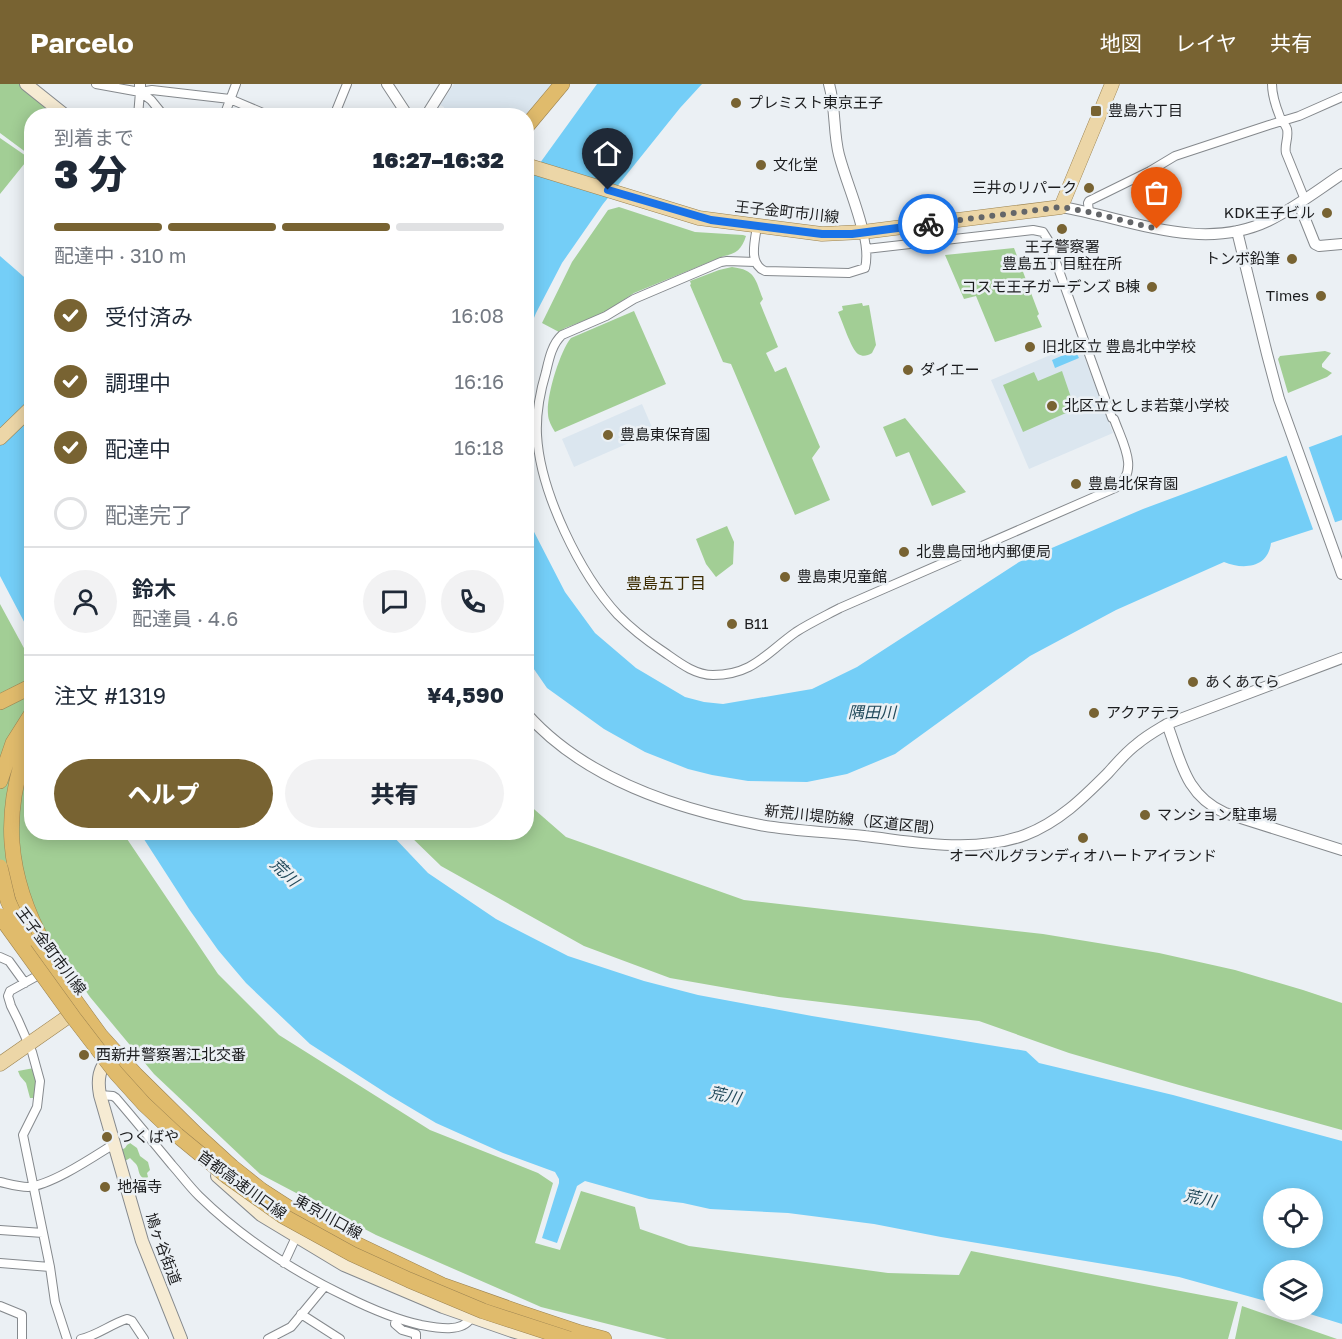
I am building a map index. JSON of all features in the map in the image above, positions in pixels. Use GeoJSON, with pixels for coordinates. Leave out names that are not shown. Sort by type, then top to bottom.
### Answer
{"type":"FeatureCollection","features":[{"type":"Feature","properties":{"kind":"highway"},"geometry":{"type":"LineString","coordinates":[[534,113],[557,84]]}},
{"type":"Feature","properties":{"kind":"highway"},"geometry":{"type":"LineString","coordinates":[[534,117],[562,84]]}},
{"type":"Feature","properties":{"kind":"highway"},"geometry":{"type":"LineString","coordinates":[[0,704],[24,690]]}},
{"type":"Feature","properties":{"kind":"highway"},"geometry":{"type":"LineString","coordinates":[[0,704],[24,694]]}},
{"type":"Feature","properties":{"kind":"highway"},"geometry":{"type":"LineString","coordinates":[[0,781],[13,743],[24,726]]}},
{"type":"Feature","properties":{"kind":"highway","name":"首都高速川口線"},"geometry":{"type":"LineString","coordinates":[[24,752],[10,797],[9,833],[13,868],[19,891],[33,924],[59,972],[93,1024]]}},
{"type":"Feature","properties":{"kind":"highway"},"geometry":{"type":"LineString","coordinates":[[0,867],[8,901],[22,934],[92,1043]]}},
{"type":"Feature","properties":{"kind":"highway","name":"首都高速川口線"},"geometry":{"type":"LineString","coordinates":[[0,895],[93,1024],[136,1075],[198,1136],[261,1190],[312,1222],[442,1285],[604,1339]]}},
{"type":"Feature","properties":{"kind":"highway","name":"首都高速川口線"},"geometry":{"type":"LineString","coordinates":[[0,916],[116,1073],[177,1135],[228,1178],[283,1216],[352,1254],[483,1311],[569,1339]]}},
{"type":"Feature","properties":{"kind":"main road"},"geometry":{"type":"LineString","coordinates":[[26,84],[56,108]]}},
{"type":"Feature","properties":{"kind":"main road"},"geometry":{"type":"LineString","coordinates":[[1061,207],[1112,84]]}},
{"type":"Feature","properties":{"kind":"main road","name":"王子金町市川線"},"geometry":{"type":"LineString","coordinates":[[534,167],[699,218],[822,234],[863,232],[1061,207]]}},
{"type":"Feature","properties":{"kind":"main road"},"geometry":{"type":"LineString","coordinates":[[0,438],[24,415]]}},
{"type":"Feature","properties":{"kind":"main road","name":"王子金町市川線"},"geometry":{"type":"LineString","coordinates":[[0,911],[72,1014]]}},
{"type":"Feature","properties":{"kind":"main road","name":"王子金町市川線"},"geometry":{"type":"LineString","coordinates":[[0,925],[31,980],[72,1014]]}},
{"type":"Feature","properties":{"kind":"main road"},"geometry":{"type":"LineString","coordinates":[[0,1064],[72,1014]]}},
{"type":"Feature","properties":{"kind":"main road","name":"東京川口線"},"geometry":{"type":"LineString","coordinates":[[72,1014],[142,1106],[261,1215],[344,1265],[512,1335],[539,1339]]}},
{"type":"Feature","properties":{"kind":"main road","name":"東京川口線"},"geometry":{"type":"LineString","coordinates":[[107,1059],[192,1137],[265,1199],[349,1247],[446,1289],[559,1330],[593,1339]]}},
{"type":"Feature","properties":{"kind":"main road","name":"鳩ヶ谷街道"},"geometry":{"type":"LineString","coordinates":[[107,1059],[98,1077],[100,1095],[142,1241],[181,1339]]}},
{"type":"Feature","properties":{"kind":"street"},"geometry":{"type":"LineString","coordinates":[[96,84],[230,99],[251,108]]}},
{"type":"Feature","properties":{"kind":"street"},"geometry":{"type":"LineString","coordinates":[[227,108],[236,84]]}},
{"type":"Feature","properties":{"kind":"street"},"geometry":{"type":"LineString","coordinates":[[337,108],[347,84]]}},
{"type":"Feature","properties":{"kind":"street"},"geometry":{"type":"LineString","coordinates":[[387,84],[403,108]]}},
{"type":"Feature","properties":{"kind":"street"},"geometry":{"type":"LineString","coordinates":[[431,108],[446,84]]}},
{"type":"Feature","properties":{"kind":"street"},"geometry":{"type":"LineString","coordinates":[[757,226],[755,262],[765,271],[849,273],[865,268],[867,262],[863,232],[839,154],[834,103],[829,84]]}},
{"type":"Feature","properties":{"kind":"street"},"geometry":{"type":"LineString","coordinates":[[1272,84],[1281,117],[1286,124],[1288,134],[1286,153],[1316,244],[1319,246],[1342,244]]}},
{"type":"Feature","properties":{"kind":"street"},"geometry":{"type":"LineString","coordinates":[[139,108],[140,88]]}},
{"type":"Feature","properties":{"kind":"street"},"geometry":{"type":"LineString","coordinates":[[140,88],[158,108]]}},
{"type":"Feature","properties":{"kind":"street"},"geometry":{"type":"LineString","coordinates":[[1089,212],[1089,201],[1175,156],[1283,122],[1342,97]]}},
{"type":"Feature","properties":{"kind":"street"},"geometry":{"type":"LineString","coordinates":[[1061,207],[1157,229],[1203,235],[1237,231],[1266,222],[1302,202],[1342,174]]}},
{"type":"Feature","properties":{"kind":"street"},"geometry":{"type":"LineString","coordinates":[[755,262],[721,262],[634,299],[606,316],[567,332],[554,345],[541,392],[537,434],[541,464],[562,526],[584,567],[603,597],[624,621],[650,642],[698,673],[721,675],[749,667],[762,660],[797,632],[840,608],[1115,488],[1124,481],[1129,470],[1128,458],[1120,434],[1112,418],[1048,240],[1043,232],[1033,230],[866,249]]}},
{"type":"Feature","properties":{"kind":"street"},"geometry":{"type":"LineString","coordinates":[[1237,231],[1267,354],[1292,436],[1342,574]]}},
{"type":"Feature","properties":{"kind":"street","name":"新荒川堤防線（区道区間）"},"geometry":{"type":"LineString","coordinates":[[534,721],[564,748],[608,776],[696,810],[782,828],[957,846],[980,846],[1026,834],[1061,816],[1077,804],[1136,744],[1167,724],[1342,657]]}},
{"type":"Feature","properties":{"kind":"street"},"geometry":{"type":"LineString","coordinates":[[1167,724],[1188,781],[1203,801],[1225,813],[1342,850]]}},
{"type":"Feature","properties":{"kind":"street"},"geometry":{"type":"LineString","coordinates":[[0,957],[9,961],[31,980],[10,991],[8,996],[34,1059],[40,1081],[37,1107],[23,1136],[56,1302],[67,1339]]}},
{"type":"Feature","properties":{"kind":"street"},"geometry":{"type":"LineString","coordinates":[[100,1095],[116,1098],[197,1195],[240,1232],[284,1263],[325,1286],[406,1322],[453,1328],[461,1327],[471,1318]]}},
{"type":"Feature","properties":{"kind":"street"},"geometry":{"type":"LineString","coordinates":[[0,1182],[34,1186],[74,1169],[114,1144]]}},
{"type":"Feature","properties":{"kind":"street"},"geometry":{"type":"LineString","coordinates":[[0,1230],[43,1233]]}},
{"type":"Feature","properties":{"kind":"street"},"geometry":{"type":"LineString","coordinates":[[284,1263],[296,1237]]}},
{"type":"Feature","properties":{"kind":"street"},"geometry":{"type":"LineString","coordinates":[[0,1263],[50,1268]]}},
{"type":"Feature","properties":{"kind":"street"},"geometry":{"type":"LineString","coordinates":[[268,1339],[291,1327],[325,1286]]}},
{"type":"Feature","properties":{"kind":"street"},"geometry":{"type":"LineString","coordinates":[[0,1306],[22,1316],[22,1339]]}},
{"type":"Feature","properties":{"kind":"street"},"geometry":{"type":"LineString","coordinates":[[301,1314],[340,1339]]}},
{"type":"Feature","properties":{"kind":"street"},"geometry":{"type":"LineString","coordinates":[[512,1335],[515,1315]]}},
{"type":"Feature","properties":{"kind":"street"},"geometry":{"type":"LineString","coordinates":[[396,1318],[394,1324],[402,1330],[416,1334],[416,1339]]}},
{"type":"Feature","properties":{"kind":"street"},"geometry":{"type":"LineString","coordinates":[[81,1339],[127,1319],[132,1321],[144,1339]]}},
{"type":"Feature","properties":{"kind":"shaded area"},"geometry":{"type":"Polygon","coordinates":[[[454,84],[552,84],[532,108],[444,108],[440,105],[454,84]]]}},
{"type":"Feature","properties":{"kind":"shaded area","name":"北区立としま若葉小学校"},"geometry":{"type":"Polygon","coordinates":[[[1079,343],[1113,433],[1029,469],[991,380],[1079,343]]]}},
{"type":"Feature","properties":{"kind":"shaded area","name":"豊島東保育園"},"geometry":{"type":"Polygon","coordinates":[[[642,404],[654,432],[574,467],[562,439],[642,404]]]}},
{"type":"Feature","properties":{"kind":"green space"},"geometry":{"type":"Polygon","coordinates":[[[0,84],[19,84],[50,108],[24,108],[24,151],[0,133],[0,84]]]}},
{"type":"Feature","properties":{"kind":"green space"},"geometry":{"type":"Polygon","coordinates":[[[0,138],[24,155],[24,164],[0,194],[0,138]]]}},
{"type":"Feature","properties":{"kind":"green space"},"geometry":{"type":"Polygon","coordinates":[[[619,207],[695,232],[746,236],[740,248],[732,254],[634,293],[604,313],[559,332],[542,323],[572,262],[608,210],[619,207]]]}},
{"type":"Feature","properties":{"kind":"green space"},"geometry":{"type":"Polygon","coordinates":[[[1014,248],[1042,327],[995,342],[976,296],[964,299],[945,255],[1014,248]]]}},
{"type":"Feature","properties":{"kind":"green space"},"geometry":{"type":"Polygon","coordinates":[[[732,267],[746,270],[756,281],[763,299],[760,303],[778,347],[766,353],[775,372],[786,367],[820,447],[812,458],[830,500],[795,515],[731,364],[723,362],[690,285],[690,281],[732,267]]]}},
{"type":"Feature","properties":{"kind":"green space"},"geometry":{"type":"Polygon","coordinates":[[[862,303],[863,306],[869,305],[876,345],[872,353],[865,356],[855,351],[838,312],[843,310],[842,306],[862,303]]]}},
{"type":"Feature","properties":{"kind":"green space"},"geometry":{"type":"Polygon","coordinates":[[[634,311],[666,384],[555,432],[548,416],[549,397],[558,363],[567,344],[571,338],[634,311]]]}},
{"type":"Feature","properties":{"kind":"green space"},"geometry":{"type":"Polygon","coordinates":[[[1325,351],[1331,353],[1322,367],[1332,373],[1288,393],[1278,359],[1280,356],[1325,351]]]}},
{"type":"Feature","properties":{"kind":"green space"},"geometry":{"type":"Polygon","coordinates":[[[1062,371],[1075,409],[1023,432],[1003,385],[1034,372],[1038,381],[1062,371]]]}},
{"type":"Feature","properties":{"kind":"green space"},"geometry":{"type":"Polygon","coordinates":[[[905,418],[966,492],[932,506],[909,452],[896,457],[883,427],[905,418]]]}},
{"type":"Feature","properties":{"kind":"green space"},"geometry":{"type":"Polygon","coordinates":[[[727,526],[734,542],[733,564],[716,577],[706,564],[696,539],[727,526]]]}},
{"type":"Feature","properties":{"kind":"green space"},"geometry":{"type":"Polygon","coordinates":[[[0,604],[24,648],[24,840],[128,840],[218,974],[279,1035],[430,1130],[538,1173],[553,1183],[535,1243],[560,1250],[581,1191],[635,1207],[640,1229],[689,1246],[888,1273],[959,1275],[971,1251],[1238,1302],[1228,1339],[667,1339],[541,1307],[376,1235],[260,1174],[154,1074],[90,997],[0,867],[0,604]]]}},
{"type":"Feature","properties":{"kind":"green space"},"geometry":{"type":"Polygon","coordinates":[[[534,809],[566,837],[744,900],[1043,934],[1159,953],[1235,970],[1342,1003],[1342,1130],[1069,1053],[979,1021],[779,997],[670,978],[584,946],[441,866],[414,840],[534,840],[534,809]]]}},
{"type":"Feature","properties":{"kind":"green space"},"geometry":{"type":"Polygon","coordinates":[[[34,1068],[37,1079],[36,1098],[30,1098],[26,1083],[18,1071],[34,1068]]]}},
{"type":"Feature","properties":{"kind":"green space"},"geometry":{"type":"Polygon","coordinates":[[[130,1143],[148,1162],[150,1170],[145,1179],[130,1158],[125,1161],[121,1150],[130,1143]]]}},
{"type":"Feature","properties":{"kind":"green space"},"geometry":{"type":"Polygon","coordinates":[[[1242,1306],[1263,1313],[1263,1320],[1282,1320],[1337,1339],[1235,1339],[1242,1306]]]}},
{"type":"Feature","properties":{"kind":"water"},"geometry":{"type":"Polygon","coordinates":[[[597,84],[702,84],[603,204],[562,263],[534,318],[534,171],[597,84]]]}},
{"type":"Feature","properties":{"kind":"water"},"geometry":{"type":"Polygon","coordinates":[[[0,256],[24,277],[24,622],[0,576],[0,256]]]}},
{"type":"Feature","properties":{"kind":"water"},"geometry":{"type":"Polygon","coordinates":[[[1075,350],[1079,358],[1055,368],[1052,360],[1075,350]]]}},
{"type":"Feature","properties":{"kind":"water","name":"隅田川"},"geometry":{"type":"Polygon","coordinates":[[[1342,435],[1342,520],[1271,543],[1265,558],[1254,565],[1239,566],[1224,562],[1116,610],[1030,656],[895,754],[847,774],[807,782],[748,781],[688,769],[645,752],[604,729],[547,688],[534,669],[534,532],[565,592],[595,633],[636,668],[685,697],[723,704],[812,689],[857,667],[1019,562],[1143,509],[1342,435]]]}},
{"type":"Feature","properties":{"kind":"water","name":"荒川"},"geometry":{"type":"Polygon","coordinates":[[[145,840],[397,840],[428,873],[496,919],[568,956],[644,981],[698,995],[812,1016],[1026,1051],[1039,1063],[1173,1095],[1342,1141],[1342,1324],[1323,1318],[1323,1260],[1263,1260],[1263,1300],[1179,1277],[1140,1270],[874,1224],[788,1213],[710,1209],[649,1199],[585,1181],[577,1186],[557,1243],[542,1238],[559,1183],[555,1172],[503,1153],[436,1123],[389,1095],[310,1044],[246,983],[218,950],[145,840]]]}},
{"type":"Feature","properties":{"kind":"pier"},"geometry":{"type":"Polygon","coordinates":[[[1308,445],[1336,525],[1314,532],[1286,454],[1308,445]]]}},
{"type":"Feature","properties":{"kind":"way so far"},"geometry":{"type":"LineString","coordinates":[[928,224],[1061,207],[1157,229]]}},
{"type":"Feature","properties":{"kind":"place","name":"プレミスト東京王子"},"geometry":{"type":"Point","coordinates":[736,103]}},
{"type":"Feature","properties":{"kind":"place","name":"豊島六丁目"},"geometry":{"type":"Point","coordinates":[1096,111]}},
{"type":"Feature","properties":{"kind":"place","name":"文化堂"},"geometry":{"type":"Point","coordinates":[761,165]}},
{"type":"Feature","properties":{"kind":"place","name":"三井のリパーク"},"geometry":{"type":"Point","coordinates":[1089,188]}},
{"type":"Feature","properties":{"kind":"place","name":"KDK王子ビル"},"geometry":{"type":"Point","coordinates":[1327,213]}},
{"type":"Feature","properties":{"kind":"place","name":"王子警察署 豊島五丁目駐在所"},"geometry":{"type":"Point","coordinates":[1062,229]}},
{"type":"Feature","properties":{"kind":"place","name":"トンボ鉛筆"},"geometry":{"type":"Point","coordinates":[1292,259]}},
{"type":"Feature","properties":{"kind":"place","name":"コスモ王子ガーデンズ B棟"},"geometry":{"type":"Point","coordinates":[1152,287]}},
{"type":"Feature","properties":{"kind":"place","name":"Times"},"geometry":{"type":"Point","coordinates":[1321,296]}},
{"type":"Feature","properties":{"kind":"place","name":"旧北区立 豊島北中学校"},"geometry":{"type":"Point","coordinates":[1030,347]}},
{"type":"Feature","properties":{"kind":"place","name":"ダイエー"},"geometry":{"type":"Point","coordinates":[908,370]}},
{"type":"Feature","properties":{"kind":"place","name":"北区立としま若葉小学校"},"geometry":{"type":"Point","coordinates":[1052,406]}},
{"type":"Feature","properties":{"kind":"place","name":"豊島東保育園"},"geometry":{"type":"Point","coordinates":[608,435]}},
{"type":"Feature","properties":{"kind":"place","name":"豊島北保育園"},"geometry":{"type":"Point","coordinates":[1076,484]}},
{"type":"Feature","properties":{"kind":"place","name":"北豊島団地内郵便局"},"geometry":{"type":"Point","coordinates":[904,552]}},
{"type":"Feature","properties":{"kind":"place","name":"豊島東児童館"},"geometry":{"type":"Point","coordinates":[785,577]}},
{"type":"Feature","properties":{"kind":"place","name":"B11"},"geometry":{"type":"Point","coordinates":[732,624]}},
{"type":"Feature","properties":{"kind":"place","name":"あくあてら"},"geometry":{"type":"Point","coordinates":[1193,682]}},
{"type":"Feature","properties":{"kind":"place","name":"アクアテラ"},"geometry":{"type":"Point","coordinates":[1094,713]}},
{"type":"Feature","properties":{"kind":"place","name":"マンション駐車場"},"geometry":{"type":"Point","coordinates":[1145,815]}},
{"type":"Feature","properties":{"kind":"place","name":"オーベルグランディオハートアイランド"},"geometry":{"type":"Point","coordinates":[1083,838]}},
{"type":"Feature","properties":{"kind":"place","name":"西新井警察署江北交番"},"geometry":{"type":"Point","coordinates":[84,1055]}},
{"type":"Feature","properties":{"kind":"place","name":"つくばや"},"geometry":{"type":"Point","coordinates":[107,1137]}},
{"type":"Feature","properties":{"kind":"place","name":"地福寺"},"geometry":{"type":"Point","coordinates":[105,1187]}},
{"type":"Feature","properties":{"kind":"district","name":"豊島五丁目"},"geometry":{"type":"Point","coordinates":[666,583]}},
{"type":"Feature","properties":{"kind":"route"},"geometry":{"type":"LineString","coordinates":[[608,190],[699,218],[822,234],[852,234],[928,224]]}}]}
